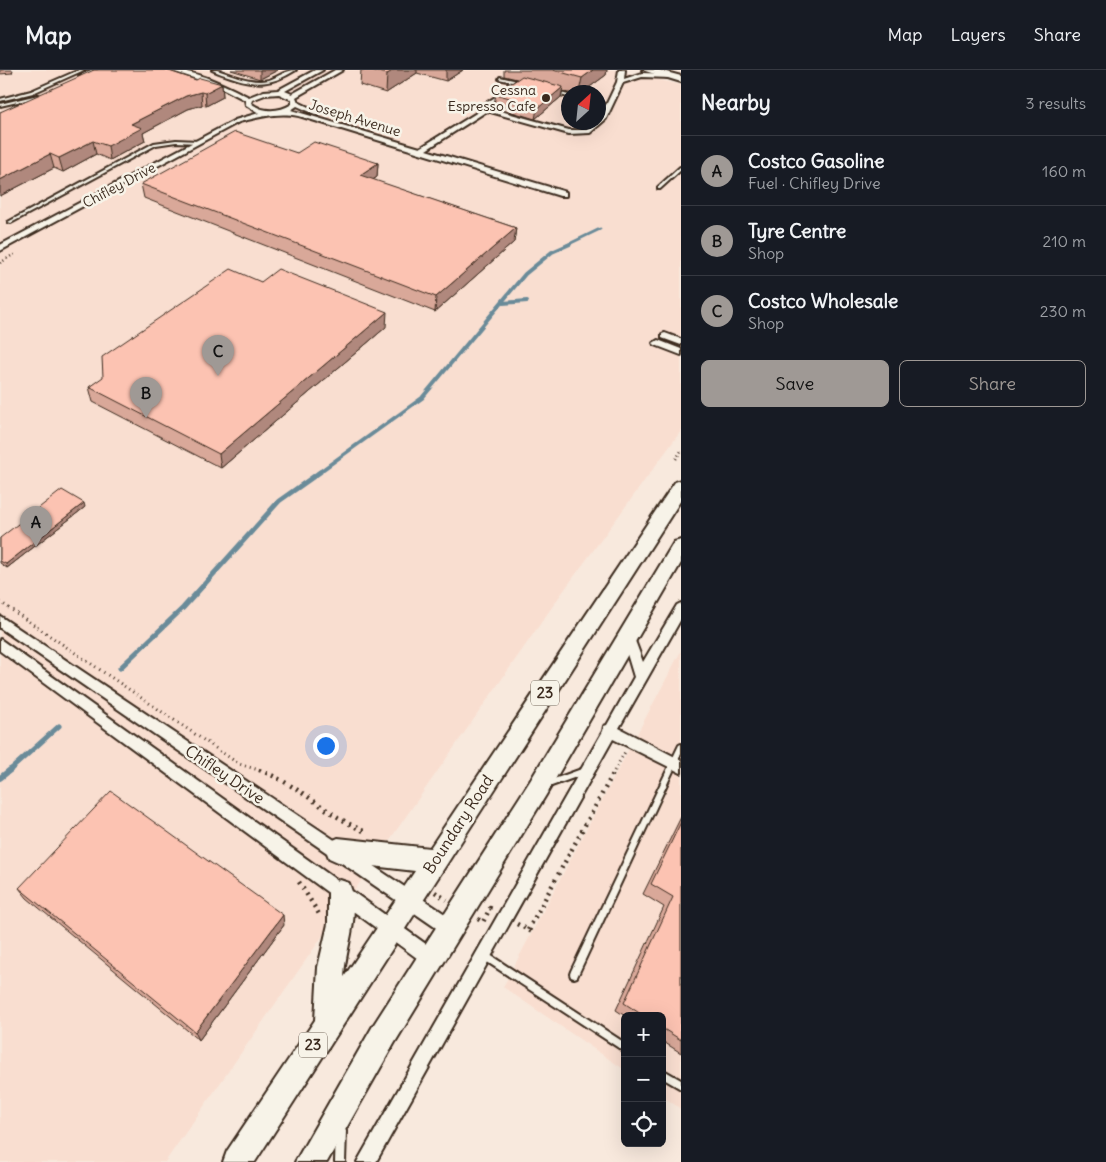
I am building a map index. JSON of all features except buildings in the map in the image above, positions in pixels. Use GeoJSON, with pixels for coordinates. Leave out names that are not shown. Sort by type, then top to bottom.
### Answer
{"type":"FeatureCollection","features":[{"type":"Feature","properties":{"kind":"main road"},"geometry":{"type":"LineString","coordinates":[[647,70],[675,75],[681,72]]}},
{"type":"Feature","properties":{"kind":"main road","name":"Boundary Road"},"geometry":{"type":"LineString","coordinates":[[238,1162],[329,1020],[681,486]]}},
{"type":"Feature","properties":{"kind":"main road","name":"23"},"geometry":{"type":"LineString","coordinates":[[310,1162],[431,958],[538,788],[627,634],[681,547]]}},
{"type":"Feature","properties":{"kind":"main road"},"geometry":{"type":"LineString","coordinates":[[338,850],[374,853],[410,860],[434,860]]}},
{"type":"Feature","properties":{"kind":"main road"},"geometry":{"type":"LineString","coordinates":[[329,1020],[331,967],[341,924],[340,892]]}},
{"type":"Feature","properties":{"kind":"street"},"geometry":{"type":"LineString","coordinates":[[172,70],[220,85],[264,93],[279,92],[320,70]]}},
{"type":"Feature","properties":{"kind":"street"},"geometry":{"type":"LineString","coordinates":[[220,85],[249,103],[270,112],[282,111],[292,108],[294,99],[340,70]]}},
{"type":"Feature","properties":{"kind":"street"},"geometry":{"type":"LineString","coordinates":[[423,149],[486,109],[579,134],[588,132],[603,119],[620,82],[622,70]]}},
{"type":"Feature","properties":{"kind":"street"},"geometry":{"type":"LineString","coordinates":[[620,82],[638,75],[675,75]]}},
{"type":"Feature","properties":{"kind":"street","name":"Joseph Avenue"},"geometry":{"type":"LineString","coordinates":[[279,92],[315,112],[495,175],[519,180],[562,194]]}},
{"type":"Feature","properties":{"kind":"street"},"geometry":{"type":"LineString","coordinates":[[249,103],[264,93]]}},
{"type":"Feature","properties":{"kind":"street","name":"Chifley Drive"},"geometry":{"type":"LineString","coordinates":[[237,121],[249,103]]}},
{"type":"Feature","properties":{"kind":"street","name":"Joseph Avenue"},"geometry":{"type":"LineString","coordinates":[[282,111],[300,114],[423,149]]}},
{"type":"Feature","properties":{"kind":"street","name":"Chifley Drive"},"geometry":{"type":"LineString","coordinates":[[0,248],[237,121],[270,112]]}},
{"type":"Feature","properties":{"kind":"street"},"geometry":{"type":"LineString","coordinates":[[681,342],[661,340],[681,352]]}},
{"type":"Feature","properties":{"kind":"street"},"geometry":{"type":"LineString","coordinates":[[366,1162],[609,730],[681,608]]}},
{"type":"Feature","properties":{"kind":"street","name":"Chifley Drive"},"geometry":{"type":"LineString","coordinates":[[0,621],[450,928]]}},
{"type":"Feature","properties":{"kind":"street"},"geometry":{"type":"LineString","coordinates":[[627,634],[641,677]]}},
{"type":"Feature","properties":{"kind":"street","name":"Chifley Drive"},"geometry":{"type":"LineString","coordinates":[[0,644],[431,958]]}},
{"type":"Feature","properties":{"kind":"street"},"geometry":{"type":"LineString","coordinates":[[609,730],[677,765]]}},
{"type":"Feature","properties":{"kind":"lane"},"geometry":{"type":"LineString","coordinates":[[0,100],[32,92],[82,70]]}},
{"type":"Feature","properties":{"kind":"lane"},"geometry":{"type":"LineString","coordinates":[[77,78],[94,70]]}},
{"type":"Feature","properties":{"kind":"lane"},"geometry":{"type":"LineString","coordinates":[[214,70],[254,82],[266,83],[294,70]]}},
{"type":"Feature","properties":{"kind":"lane"},"geometry":{"type":"LineString","coordinates":[[500,78],[528,85]]}},
{"type":"Feature","properties":{"kind":"lane"},"geometry":{"type":"LineString","coordinates":[[511,88],[519,83]]}},
{"type":"Feature","properties":{"kind":"lane"},"geometry":{"type":"LineString","coordinates":[[547,90],[561,94]]}},
{"type":"Feature","properties":{"kind":"lane"},"geometry":{"type":"LineString","coordinates":[[486,109],[487,104],[503,94]]}},
{"type":"Feature","properties":{"kind":"lane"},"geometry":{"type":"LineString","coordinates":[[0,105],[40,96]]}},
{"type":"Feature","properties":{"kind":"lane"},"geometry":{"type":"LineString","coordinates":[[10,222],[155,144],[176,141],[198,142]]}},
{"type":"Feature","properties":{"kind":"lane"},"geometry":{"type":"LineString","coordinates":[[660,188],[681,168]]}},
{"type":"Feature","properties":{"kind":"lane"},"geometry":{"type":"LineString","coordinates":[[574,974],[677,765],[681,747]]}},
{"type":"Feature","properties":{"kind":"lane"},"geometry":{"type":"LineString","coordinates":[[538,788],[588,770]]}},
{"type":"Feature","properties":{"kind":"lane"},"geometry":{"type":"LineString","coordinates":[[483,954],[621,1045]]}},
{"type":"Feature","properties":{"kind":"lane"},"geometry":{"type":"LineString","coordinates":[[666,1075],[681,1085]]}},
{"type":"Feature","properties":{"kind":"lane"},"geometry":{"type":"LineString","coordinates":[[340,1162],[341,1107]]}},
{"type":"Feature","properties":{"kind":"path"},"geometry":{"type":"LineString","coordinates":[[676,459],[681,451]]}},
{"type":"Feature","properties":{"kind":"path"},"geometry":{"type":"LineString","coordinates":[[0,602],[239,764],[276,778],[349,826],[374,835]]}},
{"type":"Feature","properties":{"kind":"path"},"geometry":{"type":"LineString","coordinates":[[528,930],[631,741]]}},
{"type":"Feature","properties":{"kind":"shaded area"},"geometry":{"type":"Polygon","coordinates":[[[0,70],[616,70],[681,85],[681,431],[559,597],[165,1162],[0,1162],[0,70]]]}},
{"type":"Feature","properties":{"kind":"shaded area"},"geometry":{"type":"Polygon","coordinates":[[[681,651],[681,1109],[666,1099],[666,1012],[621,1012],[621,1067],[503,987],[681,651]]]}},
{"type":"Feature","properties":{"kind":"waterway"},"geometry":{"type":"LineString","coordinates":[[567,245],[600,229]]}},
{"type":"Feature","properties":{"kind":"waterway"},"geometry":{"type":"LineString","coordinates":[[318,473],[422,398],[525,274],[552,252],[570,244]]}},
{"type":"Feature","properties":{"kind":"waterway"},"geometry":{"type":"LineString","coordinates":[[503,303],[527,301]]}},
{"type":"Feature","properties":{"kind":"waterway"},"geometry":{"type":"LineString","coordinates":[[120,668],[183,608],[279,501],[320,472]]}},
{"type":"Feature","properties":{"kind":"waterway"},"geometry":{"type":"LineString","coordinates":[[9,771],[59,726]]}},
{"type":"Feature","properties":{"kind":"waterway"},"geometry":{"type":"LineString","coordinates":[[0,778],[10,770]]}},
{"type":"Feature","properties":{"kind":"place","name":"Cessna Espresso Cafe"},"geometry":{"type":"Point","coordinates":[546,98]}},
{"type":"Feature","properties":{"kind":"place","name":"Costco Wholesale"},"geometry":{"type":"Point","coordinates":[218,376]}},
{"type":"Feature","properties":{"kind":"place","name":"Tyre Centre"},"geometry":{"type":"Point","coordinates":[146,418]}},
{"type":"Feature","properties":{"kind":"place","name":"Costco Gasoline"},"geometry":{"type":"Point","coordinates":[36,547]}}]}
